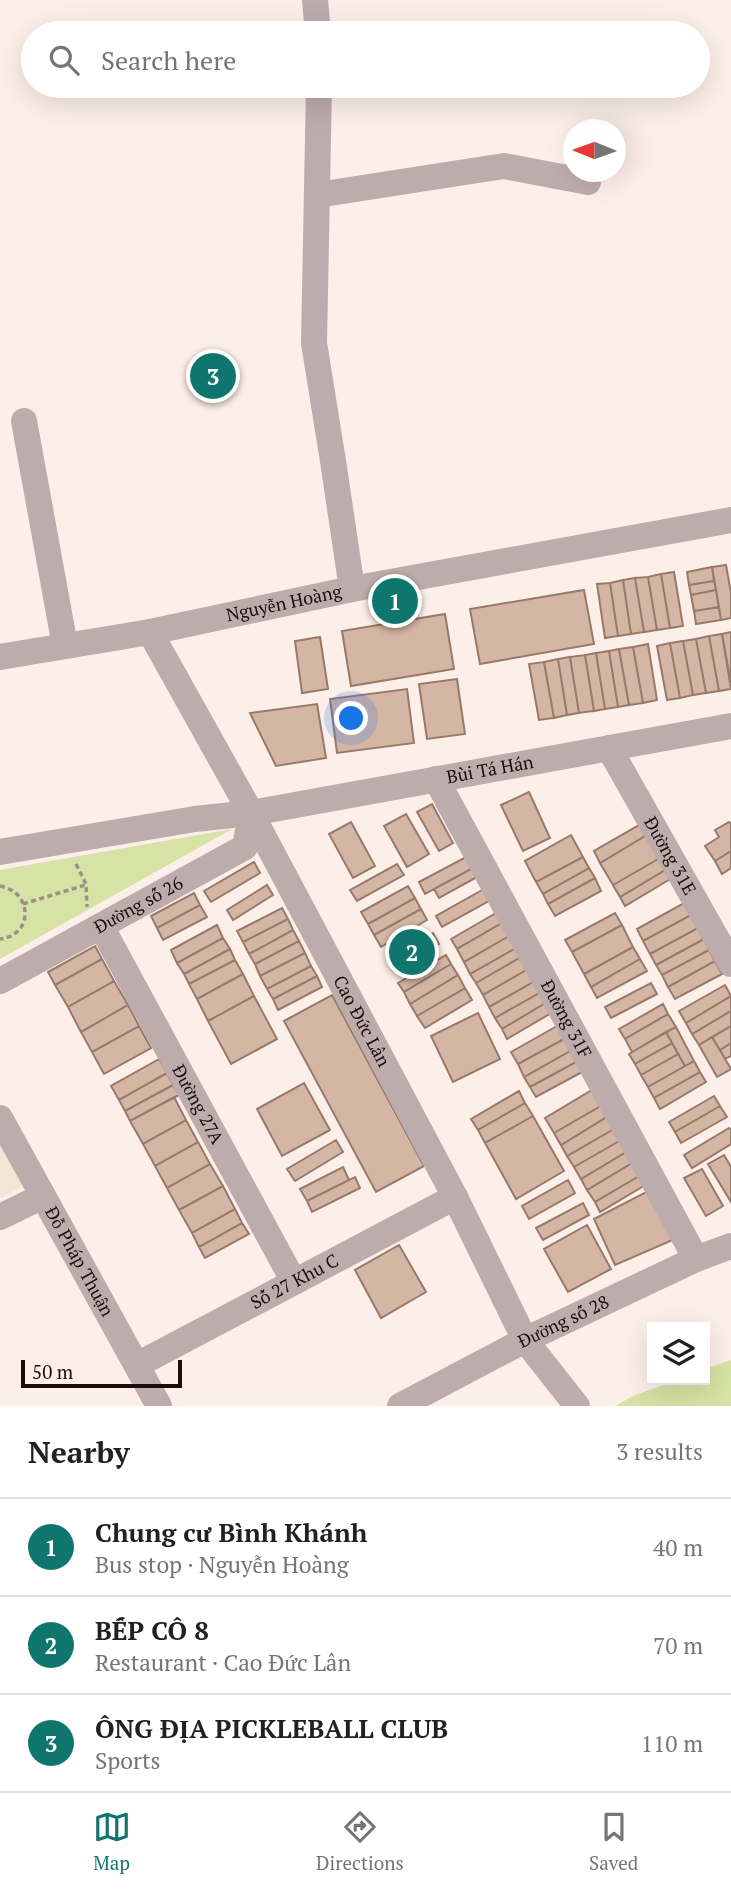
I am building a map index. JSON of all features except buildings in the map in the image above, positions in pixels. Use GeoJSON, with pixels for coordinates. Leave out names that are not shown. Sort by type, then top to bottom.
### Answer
{"type":"FeatureCollection","features":[{"type":"Feature","properties":{"kind":"street"},"geometry":{"type":"LineString","coordinates":[[315,0],[317,21]]}},
{"type":"Feature","properties":{"kind":"street"},"geometry":{"type":"LineString","coordinates":[[319,98],[314,343],[352,589]]}},
{"type":"Feature","properties":{"kind":"street"},"geometry":{"type":"LineString","coordinates":[[317,195],[503,166],[588,183]]}},
{"type":"Feature","properties":{"kind":"street"},"geometry":{"type":"LineString","coordinates":[[24,421],[65,646]]}},
{"type":"Feature","properties":{"kind":"street","name":"Nguyễn Hoàng"},"geometry":{"type":"LineString","coordinates":[[0,657],[150,632],[352,589],[731,520]]}},
{"type":"Feature","properties":{"kind":"street","name":"Cao Đức Lân"},"geometry":{"type":"LineString","coordinates":[[150,632],[251,813],[455,1198],[524,1340],[577,1406]]}},
{"type":"Feature","properties":{"kind":"street","name":"Bùi Tá Hán"},"geometry":{"type":"LineString","coordinates":[[251,813],[731,726]]}},
{"type":"Feature","properties":{"kind":"street","name":"Đường 31E"},"geometry":{"type":"LineString","coordinates":[[608,748],[731,964]]}},
{"type":"Feature","properties":{"kind":"street","name":"Đường 31F"},"geometry":{"type":"LineString","coordinates":[[436,779],[696,1259]]}},
{"type":"Feature","properties":{"kind":"street"},"geometry":{"type":"LineString","coordinates":[[0,852],[195,819],[251,813]]}},
{"type":"Feature","properties":{"kind":"street","name":"Đường số 26"},"geometry":{"type":"LineString","coordinates":[[0,981],[245,847],[251,813]]}},
{"type":"Feature","properties":{"kind":"street","name":"Đường 27A"},"geometry":{"type":"LineString","coordinates":[[94,929],[294,1282]]}},
{"type":"Feature","properties":{"kind":"street","name":"Đỗ Pháp Thuận"},"geometry":{"type":"LineString","coordinates":[[0,1118],[159,1406]]}},
{"type":"Feature","properties":{"kind":"street"},"geometry":{"type":"LineString","coordinates":[[0,1217],[43,1196]]}},
{"type":"Feature","properties":{"kind":"street","name":"Số 27 Khu C"},"geometry":{"type":"LineString","coordinates":[[137,1365],[455,1198]]}},
{"type":"Feature","properties":{"kind":"street","name":"Đường số 28"},"geometry":{"type":"LineString","coordinates":[[400,1406],[524,1340],[696,1259],[731,1246]]}},
{"type":"Feature","properties":{"kind":"path"},"geometry":{"type":"LineString","coordinates":[[64,841],[86,884],[88,910],[94,929]]}},
{"type":"Feature","properties":{"kind":"path"},"geometry":{"type":"LineString","coordinates":[[23,904],[86,884]]}},
{"type":"Feature","properties":{"kind":"path"},"geometry":{"type":"LineString","coordinates":[[0,886],[16,892],[23,904],[25,916],[18,931],[0,939]]}},
{"type":"Feature","properties":{"kind":"shaded area"},"geometry":{"type":"Polygon","coordinates":[[[0,1142],[24,1186],[0,1198],[0,1142]]]}},
{"type":"Feature","properties":{"kind":"green space"},"geometry":{"type":"Polygon","coordinates":[[[232,829],[0,959],[0,870],[232,829]]]}},
{"type":"Feature","properties":{"kind":"green space"},"geometry":{"type":"Polygon","coordinates":[[[731,1360],[731,1406],[615,1406],[663,1385],[710,1385],[710,1367],[731,1360]]]}},
{"type":"Feature","properties":{"kind":"place","name":"ÔNG ĐỊA PICKLEBALL CLUB"},"geometry":{"type":"Point","coordinates":[213,376]}},
{"type":"Feature","properties":{"kind":"place","name":"Chung cư Bình Khánh"},"geometry":{"type":"Point","coordinates":[395,601]}},
{"type":"Feature","properties":{"kind":"place","name":"BẾP CÔ 8"},"geometry":{"type":"Point","coordinates":[412,952]}}]}
